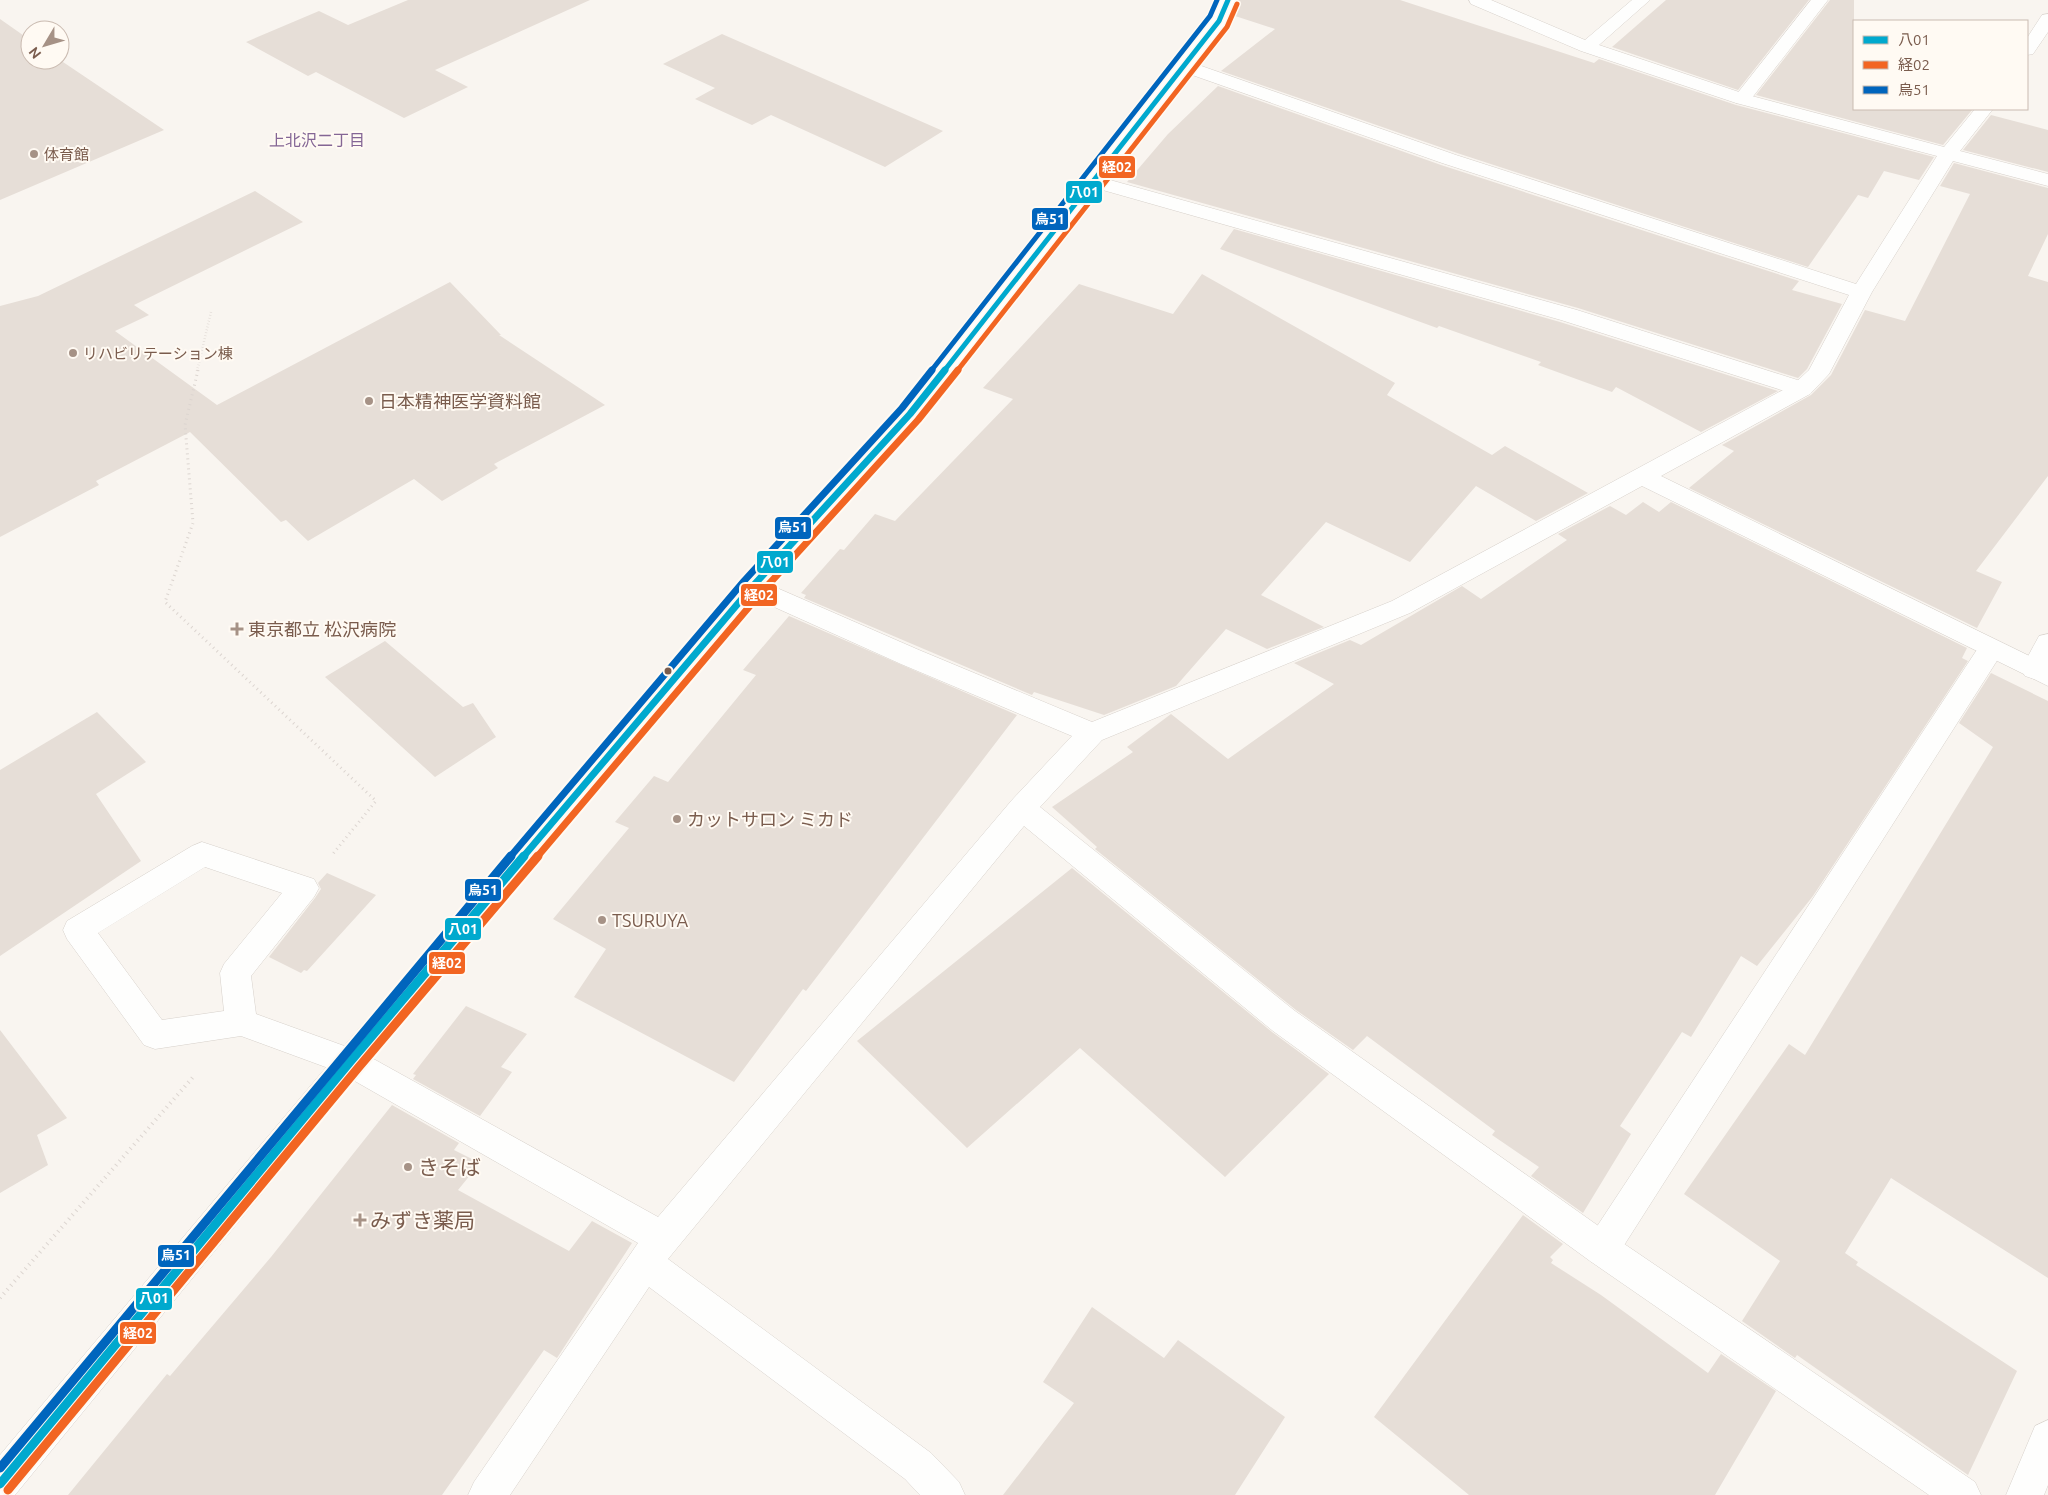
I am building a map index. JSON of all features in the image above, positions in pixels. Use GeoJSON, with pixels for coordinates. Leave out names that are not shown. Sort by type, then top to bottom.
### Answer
{"type":"FeatureCollection","features":[{"type":"Feature","properties":{"kind":"street"},"geometry":{"type":"LineString","coordinates":[[0,1484],[350,1062],[752,588],[910,414],[1092,180],[1219,21],[1228,0]]}},
{"type":"Feature","properties":{"kind":"street"},"geometry":{"type":"LineString","coordinates":[[1477,0],[1587,47],[1742,99],[2048,180]]}},
{"type":"Feature","properties":{"kind":"street"},"geometry":{"type":"LineString","coordinates":[[1587,47],[1642,0]]}},
{"type":"Feature","properties":{"kind":"street"},"geometry":{"type":"LineString","coordinates":[[1742,99],[1820,0]]}},
{"type":"Feature","properties":{"kind":"street"},"geometry":{"type":"LineString","coordinates":[[2028,49],[2048,19]]}},
{"type":"Feature","properties":{"kind":"street"},"geometry":{"type":"LineString","coordinates":[[1184,66],[1449,159],[1861,292]]}},
{"type":"Feature","properties":{"kind":"street"},"geometry":{"type":"LineString","coordinates":[[487,1495],[654,1251],[1022,808],[1092,732],[1401,607],[1802,389],[1818,374],[1861,292],[1948,154],[1983,110]]}},
{"type":"Feature","properties":{"kind":"street"},"geometry":{"type":"LineString","coordinates":[[1092,180],[1569,315],[1802,389]]}},
{"type":"Feature","properties":{"kind":"street"},"geometry":{"type":"LineString","coordinates":[[1641,476],[2041,673],[2048,643]]}},
{"type":"Feature","properties":{"kind":"street"},"geometry":{"type":"LineString","coordinates":[[752,588],[910,657],[1092,732]]}},
{"type":"Feature","properties":{"kind":"street"},"geometry":{"type":"LineString","coordinates":[[1602,1249],[1990,649]]}},
{"type":"Feature","properties":{"kind":"street"},"geometry":{"type":"LineString","coordinates":[[1022,808],[1284,1020],[1602,1249],[1962,1495]]}},
{"type":"Feature","properties":{"kind":"street"},"geometry":{"type":"LineString","coordinates":[[242,1022],[235,973],[304,888],[202,854],[78,930],[155,1035],[242,1022],[350,1062],[654,1251],[918,1466],[946,1495]]}},
{"type":"Feature","properties":{"kind":"street"},"geometry":{"type":"LineString","coordinates":[[2025,1495],[2048,1439]]}},
{"type":"Feature","properties":{"kind":"path"},"geometry":{"type":"LineString","coordinates":[[211,312],[185,426],[193,523],[165,602],[376,801],[304,888]]}},
{"type":"Feature","properties":{"kind":"path"},"geometry":{"type":"LineString","coordinates":[[0,1298],[242,1022]]}},
{"type":"Feature","properties":{"kind":"building"},"geometry":{"type":"Polygon","coordinates":[[[408,0],[590,0],[435,70],[468,87],[404,118],[316,72],[308,76],[246,42],[319,11],[348,25],[408,0]]]}},
{"type":"Feature","properties":{"kind":"building"},"geometry":{"type":"Polygon","coordinates":[[[1238,0],[1400,0],[1594,63],[1599,59],[1736,105],[1934,157],[1919,180],[1884,171],[1868,198],[1858,195],[1808,267],[1457,153],[1221,71],[1275,29],[1232,15],[1238,0]]]}},
{"type":"Feature","properties":{"kind":"building"},"geometry":{"type":"Polygon","coordinates":[[[1666,0],[1809,0],[1738,90],[1612,47],[1666,0]]]}},
{"type":"Feature","properties":{"kind":"building"},"geometry":{"type":"Polygon","coordinates":[[[1830,0],[1854,0],[1853,110],[1972,110],[1943,145],[1756,95],[1830,0]]]}},
{"type":"Feature","properties":{"kind":"building"},"geometry":{"type":"Polygon","coordinates":[[[0,19],[20,33],[20,70],[70,70],[70,67],[164,130],[0,200],[0,19]]]}},
{"type":"Feature","properties":{"kind":"building"},"geometry":{"type":"Polygon","coordinates":[[[722,34],[943,131],[885,167],[771,115],[752,125],[695,99],[715,88],[663,64],[722,34]]]}},
{"type":"Feature","properties":{"kind":"building"},"geometry":{"type":"Polygon","coordinates":[[[1218,86],[1441,165],[1799,281],[1792,290],[1842,304],[1807,369],[1798,378],[1578,308],[1127,182],[1168,134],[1218,86]]]}},
{"type":"Feature","properties":{"kind":"building"},"geometry":{"type":"Polygon","coordinates":[[[1991,115],[2048,130],[2048,172],[1963,150],[1991,115]]]}},
{"type":"Feature","properties":{"kind":"building"},"geometry":{"type":"Polygon","coordinates":[[[1954,163],[2048,188],[2048,234],[2028,276],[2048,282],[2048,476],[1976,571],[2002,582],[1977,628],[1689,488],[1734,451],[1722,445],[1811,395],[1831,375],[1865,310],[1905,321],[1970,194],[1940,186],[1954,163]]]}},
{"type":"Feature","properties":{"kind":"building"},"geometry":{"type":"Polygon","coordinates":[[[255,191],[303,222],[134,305],[149,315],[115,331],[217,405],[450,282],[501,335],[499,335],[605,405],[494,464],[498,468],[442,501],[414,479],[308,541],[286,520],[281,522],[190,432],[96,481],[99,485],[0,537],[0,306],[38,296],[255,191]]]}},
{"type":"Feature","properties":{"kind":"building"},"geometry":{"type":"Polygon","coordinates":[[[1234,229],[1560,322],[1778,391],[1701,432],[1616,387],[1612,392],[1538,365],[1541,362],[1439,326],[1437,328],[1220,249],[1234,229]]]}},
{"type":"Feature","properties":{"kind":"building"},"geometry":{"type":"Polygon","coordinates":[[[1202,274],[1395,383],[1387,395],[1492,455],[1505,446],[1588,493],[1536,521],[1476,486],[1410,562],[1326,522],[1261,595],[1324,627],[1267,649],[1226,629],[1176,686],[1104,715],[1034,692],[1032,695],[804,598],[806,595],[801,593],[840,549],[844,550],[875,514],[895,521],[1013,399],[983,388],[1079,284],[1173,314],[1202,274]]]}},
{"type":"Feature","properties":{"kind":"building"},"geometry":{"type":"Polygon","coordinates":[[[1643,502],[1659,512],[1671,502],[1967,648],[1962,658],[1968,661],[1813,896],[1757,966],[1741,956],[1691,1037],[1682,1032],[1620,1126],[1631,1134],[1583,1213],[1531,1176],[1539,1167],[1492,1135],[1495,1131],[1367,1036],[1353,1050],[1296,1010],[1095,849],[1097,847],[1052,807],[1133,752],[1127,747],[1171,714],[1228,759],[1334,684],[1294,663],[1350,640],[1361,645],[1462,586],[1481,599],[1567,540],[1558,534],[1610,506],[1626,515],[1643,502]]]}},
{"type":"Feature","properties":{"kind":"building"},"geometry":{"type":"Polygon","coordinates":[[[789,616],[1017,715],[806,991],[803,989],[734,1082],[574,997],[606,949],[553,919],[629,828],[615,822],[654,776],[668,782],[756,675],[743,670],[789,616]]]}},
{"type":"Feature","properties":{"kind":"building"},"geometry":{"type":"Polygon","coordinates":[[[385,641],[463,707],[473,703],[496,737],[435,777],[325,677],[385,641]]]}},
{"type":"Feature","properties":{"kind":"building"},"geometry":{"type":"Polygon","coordinates":[[[1991,673],[2048,701],[2048,1278],[1891,1178],[1845,1253],[1858,1262],[1856,1265],[2017,1371],[1968,1475],[1797,1355],[1795,1358],[1742,1321],[1780,1261],[1684,1194],[1789,1044],[1805,1055],[1993,747],[1959,723],[1991,673]]]}},
{"type":"Feature","properties":{"kind":"building"},"geometry":{"type":"Polygon","coordinates":[[[97,712],[146,762],[96,794],[141,861],[0,956],[0,770],[97,712]]]}},
{"type":"Feature","properties":{"kind":"building"},"geometry":{"type":"Polygon","coordinates":[[[1072,868],[1272,1032],[1329,1074],[1225,1177],[1080,1048],[967,1148],[857,1041],[1072,868]]]}},
{"type":"Feature","properties":{"kind":"building"},"geometry":{"type":"Polygon","coordinates":[[[327,873],[376,895],[307,971],[304,970],[301,973],[269,957],[315,898],[321,889],[318,883],[327,873]]]}},
{"type":"Feature","properties":{"kind":"building"},"geometry":{"type":"Polygon","coordinates":[[[466,1006],[527,1034],[501,1067],[512,1072],[480,1116],[413,1079],[416,1075],[413,1074],[466,1006]]]}},
{"type":"Feature","properties":{"kind":"building"},"geometry":{"type":"Polygon","coordinates":[[[0,1030],[67,1118],[37,1135],[48,1165],[0,1193],[0,1030]]]}},
{"type":"Feature","properties":{"kind":"building"},"geometry":{"type":"Polygon","coordinates":[[[392,1105],[459,1143],[454,1150],[480,1163],[458,1190],[569,1251],[592,1221],[632,1243],[557,1358],[544,1350],[442,1495],[68,1495],[167,1374],[170,1376],[271,1257],[392,1105]]]}},
{"type":"Feature","properties":{"kind":"building"},"geometry":{"type":"Polygon","coordinates":[[[1523,1215],[1563,1244],[1550,1257],[1553,1260],[1551,1263],[1601,1295],[1708,1373],[1721,1354],[1776,1391],[1715,1495],[1469,1495],[1374,1417],[1523,1215]]]}},
{"type":"Feature","properties":{"kind":"building"},"geometry":{"type":"Polygon","coordinates":[[[1092,1307],[1164,1358],[1178,1340],[1285,1417],[1235,1495],[1003,1495],[1074,1403],[1043,1382],[1092,1307]]]}},
{"type":"Feature","properties":{"kind":"transit line","name":"烏51"},"geometry":{"type":"LineString","coordinates":[[0,1468],[342,1056],[744,581],[902,408],[1210,16],[1217,0]]}},
{"type":"Feature","properties":{"kind":"transit line","name":"八01"},"geometry":{"type":"LineString","coordinates":[[0,1484],[350,1062],[752,587],[910,414],[1219,21],[1228,0]]}},
{"type":"Feature","properties":{"kind":"transit line","name":"経02"},"geometry":{"type":"LineString","coordinates":[[8,1490],[358,1068],[760,594],[918,420],[1227,27],[1237,4]]}},
{"type":"Feature","properties":{"kind":"place","name":"体育館"},"geometry":{"type":"Point","coordinates":[34,154]}},
{"type":"Feature","properties":{"kind":"place","name":"リハビリテーション棟"},"geometry":{"type":"Point","coordinates":[73,353]}},
{"type":"Feature","properties":{"kind":"place","name":"日本精神医学資料館"},"geometry":{"type":"Point","coordinates":[369,401]}},
{"type":"Feature","properties":{"kind":"place","name":"東京都立 松沢病院"},"geometry":{"type":"Point","coordinates":[237,629]}},
{"type":"Feature","properties":{"kind":"place","name":"カットサロン ミカド"},"geometry":{"type":"Point","coordinates":[677,819]}},
{"type":"Feature","properties":{"kind":"place","name":"TSURUYA"},"geometry":{"type":"Point","coordinates":[602,920]}},
{"type":"Feature","properties":{"kind":"place","name":"きそば"},"geometry":{"type":"Point","coordinates":[408,1167]}},
{"type":"Feature","properties":{"kind":"place","name":"みずき薬局"},"geometry":{"type":"Point","coordinates":[360,1220]}},
{"type":"Feature","properties":{"kind":"district","name":"上北沢二丁目"},"geometry":{"type":"Point","coordinates":[317,140]}}]}
